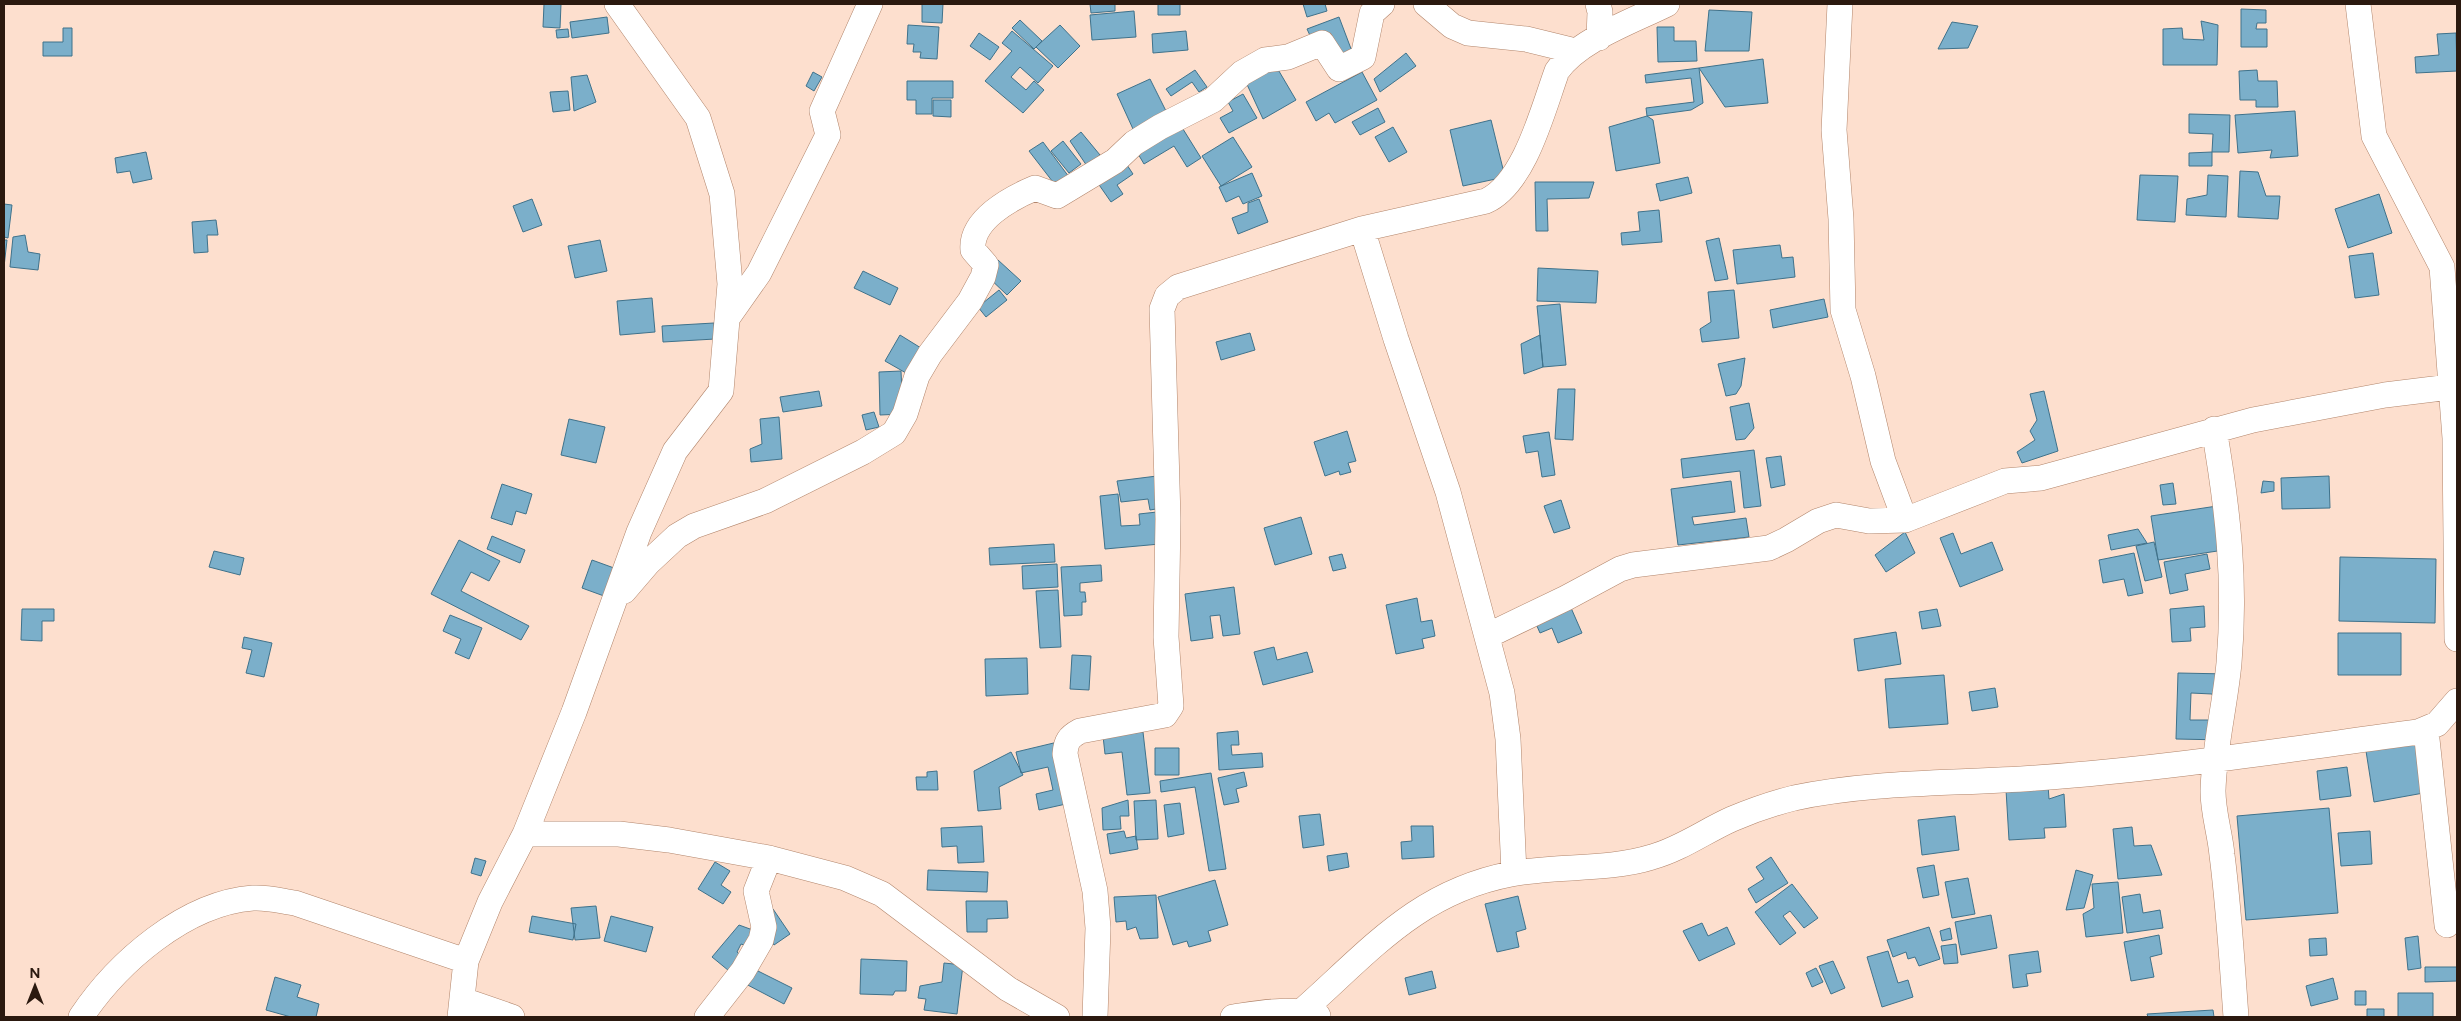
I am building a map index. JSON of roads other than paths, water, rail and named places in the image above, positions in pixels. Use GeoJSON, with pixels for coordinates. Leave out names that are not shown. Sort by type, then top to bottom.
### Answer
{"type":"FeatureCollection","features":[{"type":"Feature","properties":{"kind":"street"},"geometry":{"type":"LineString","coordinates":[[512,1017],[462,1009],[466,961],[490,902],[525,834],[616,600],[639,532],[675,450],[721,391],[730,284],[722,194],[704,131],[685,97],[617,4]]}},
{"type":"Feature","properties":{"kind":"street"},"geometry":{"type":"LineString","coordinates":[[728,317],[759,274],[828,135],[822,111],[870,4]]}},
{"type":"Feature","properties":{"kind":"street"},"geometry":{"type":"LineString","coordinates":[[616,600],[648,563],[678,536],[694,526],[764,501],[863,452],[894,433],[905,414],[917,376],[930,354],[970,301],[984,277],[986,264],[973,250],[975,233],[1004,204],[1035,188],[1057,196],[1115,161],[1134,143],[1153,131],[1213,100],[1242,73],[1265,60],[1288,57],[1322,43],[1339,69],[1363,57],[1372,13],[1382,4]]}},
{"type":"Feature","properties":{"kind":"street"},"geometry":{"type":"LineString","coordinates":[[1426,4],[1452,26],[1468,33],[1526,39],[1575,51]]}},
{"type":"Feature","properties":{"kind":"street"},"geometry":{"type":"LineString","coordinates":[[1598,4],[1600,12],[1599,38]]}},
{"type":"Feature","properties":{"kind":"street"},"geometry":{"type":"LineString","coordinates":[[1095,1017],[1098,928],[1095,890],[1065,754],[1066,743],[1071,736],[1080,731],[1165,715],[1171,706],[1166,637],[1168,519],[1162,309],[1167,296],[1178,287],[1362,229],[1497,196],[1512,178],[1534,135],[1557,71],[1575,51],[1667,4]]}},
{"type":"Feature","properties":{"kind":"street"},"geometry":{"type":"LineString","coordinates":[[1840,4],[1834,130],[1841,219],[1843,310],[1863,376],[1883,461],[1905,520]]}},
{"type":"Feature","properties":{"kind":"street"},"geometry":{"type":"LineString","coordinates":[[2358,4],[2374,136],[2449,268],[2450,387],[2455,438],[2457,639]]}},
{"type":"Feature","properties":{"kind":"street"},"geometry":{"type":"LineString","coordinates":[[1362,229],[1396,340],[1448,492],[1502,693],[1508,739],[1514,874]]}},
{"type":"Feature","properties":{"kind":"street"},"geometry":{"type":"LineString","coordinates":[[1487,636],[1620,569],[1633,565],[1768,548],[1786,540],[1818,521],[1836,515],[1869,521],[1905,520],[2005,481],[2041,478],[2214,430],[2356,400],[2450,387]]}},
{"type":"Feature","properties":{"kind":"street"},"geometry":{"type":"LineString","coordinates":[[2214,430],[2225,493],[2232,552],[2229,661],[2215,760],[2215,821],[2222,852],[2236,1017]]}},
{"type":"Feature","properties":{"kind":"street"},"geometry":{"type":"LineString","coordinates":[[1233,1017],[1271,1012],[1311,1014],[1375,943],[1440,897],[1473,883],[1514,874],[1589,868],[1652,858],[1733,819],[1793,798],[1862,788],[2038,778],[2215,760],[2426,730],[2437,724],[2457,701]]}},
{"type":"Feature","properties":{"kind":"street"},"geometry":{"type":"LineString","coordinates":[[2426,730],[2447,924]]}},
{"type":"Feature","properties":{"kind":"street"},"geometry":{"type":"LineString","coordinates":[[525,834],[619,834],[669,840],[770,858],[845,878],[882,894],[1008,989],[1057,1017]]}},
{"type":"Feature","properties":{"kind":"street"},"geometry":{"type":"LineString","coordinates":[[707,1017],[743,971],[761,940],[764,927],[756,891],[770,858]]}},
{"type":"Feature","properties":{"kind":"street"},"geometry":{"type":"LineString","coordinates":[[81,1017],[94,998],[115,975],[162,934],[187,918],[240,899],[271,899],[295,903],[466,961]]}}]}
